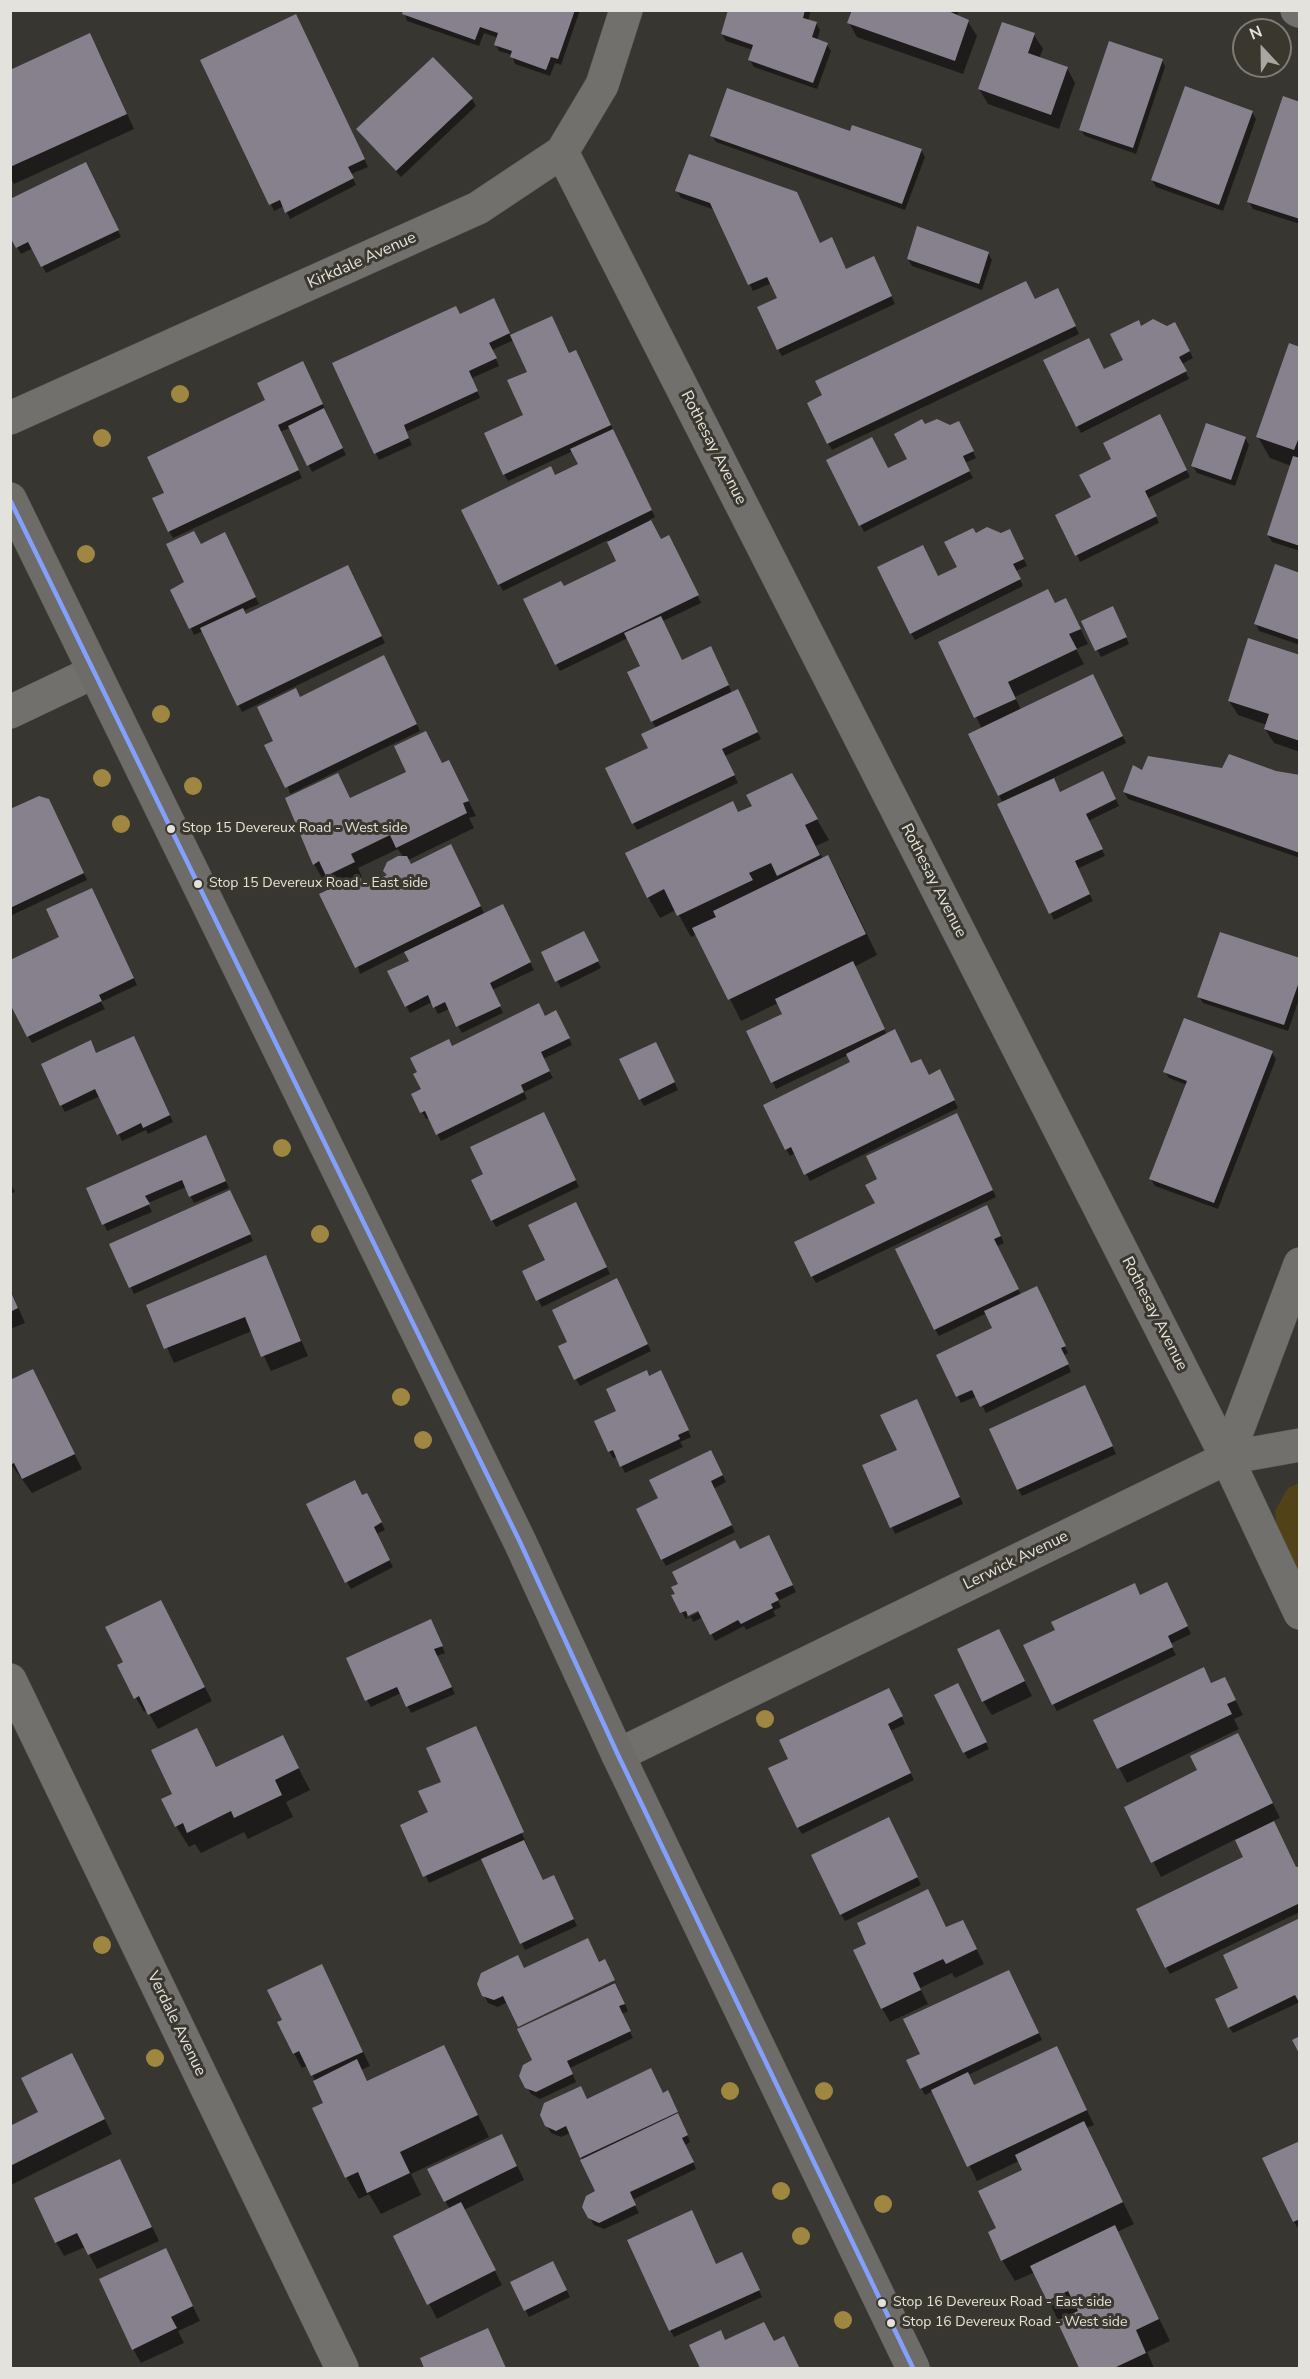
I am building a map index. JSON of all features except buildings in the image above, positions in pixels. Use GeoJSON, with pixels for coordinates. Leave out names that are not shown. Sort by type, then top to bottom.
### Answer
{"type":"FeatureCollection","features":[{"type":"Feature","properties":{"kind":"street","name":"Kirkdale Avenue"},"geometry":{"type":"LineString","coordinates":[[10,418],[478,208],[562,152],[602,85],[627,10]]}},
{"type":"Feature","properties":{"kind":"street","name":"Rothesay Avenue"},"geometry":{"type":"LineString","coordinates":[[562,152],[1227,1458],[1299,1613]]}},
{"type":"Feature","properties":{"kind":"street"},"geometry":{"type":"LineString","coordinates":[[10,499],[520,1542],[618,1755],[913,2368]]}},
{"type":"Feature","properties":{"kind":"street"},"geometry":{"type":"LineString","coordinates":[[10,712],[94,672]]}},
{"type":"Feature","properties":{"kind":"street"},"geometry":{"type":"LineString","coordinates":[[1227,1458],[1299,1264]]}},
{"type":"Feature","properties":{"kind":"street","name":"Lerwick Avenue"},"geometry":{"type":"LineString","coordinates":[[618,1755],[1227,1458],[1299,1445]]}},
{"type":"Feature","properties":{"kind":"street","name":"Verdale Avenue"},"geometry":{"type":"LineString","coordinates":[[10,1680],[342,2368]]}},
{"type":"Feature","properties":{"kind":"shaded area"},"geometry":{"type":"Polygon","coordinates":[[[1299,1483],[1299,1580],[1277,1532],[1275,1511],[1288,1488],[1299,1483]]]}},
{"type":"Feature","properties":{"kind":"transit line"},"geometry":{"type":"LineString","coordinates":[[10,500],[520,1542],[618,1755],[913,2368]]}},
{"type":"Feature","properties":{"kind":"place","name":"Stop 15 Devereux Road - West side"},"geometry":{"type":"Point","coordinates":[171,829]}},
{"type":"Feature","properties":{"kind":"place","name":"Stop 15 Devereux Road - East side"},"geometry":{"type":"Point","coordinates":[198,884]}},
{"type":"Feature","properties":{"kind":"place","name":"Stop 16 Devereux Road - East side"},"geometry":{"type":"Point","coordinates":[882,2303]}},
{"type":"Feature","properties":{"kind":"place","name":"Stop 16 Devereux Road - West side"},"geometry":{"type":"Point","coordinates":[891,2323]}}]}
